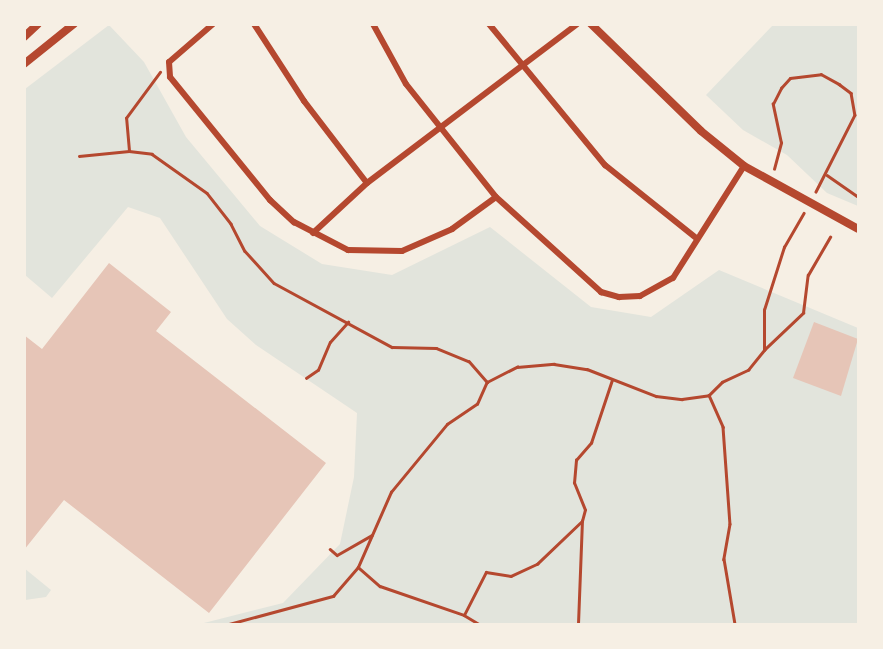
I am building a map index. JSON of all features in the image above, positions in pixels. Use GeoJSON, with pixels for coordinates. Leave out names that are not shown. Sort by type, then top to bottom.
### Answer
{"type":"FeatureCollection","features":[{"type":"Feature","properties":{"kind":"street"},"geometry":{"type":"LineString","coordinates":[[24,37],[38,24]]}},
{"type":"Feature","properties":{"kind":"street"},"geometry":{"type":"LineString","coordinates":[[24,64],[74,24]]}},
{"type":"Feature","properties":{"kind":"street"},"geometry":{"type":"LineString","coordinates":[[213,24],[169,62],[170,77],[270,200],[313,233],[348,250],[402,251],[452,229],[496,197]]}},
{"type":"Feature","properties":{"kind":"street"},"geometry":{"type":"LineString","coordinates":[[254,24],[304,101],[367,183]]}},
{"type":"Feature","properties":{"kind":"street"},"geometry":{"type":"LineString","coordinates":[[373,24],[406,84],[439,129],[496,197],[601,292],[619,297],[658,290],[673,278],[695,237],[744,166]]}},
{"type":"Feature","properties":{"kind":"street"},"geometry":{"type":"LineString","coordinates":[[489,24],[521,68],[605,165],[695,237]]}},
{"type":"Feature","properties":{"kind":"street"},"geometry":{"type":"LineString","coordinates":[[313,233],[367,183],[577,24]]}},
{"type":"Feature","properties":{"kind":"street"},"geometry":{"type":"LineString","coordinates":[[591,24],[701,131],[744,166],[770,183],[859,229]]}},
{"type":"Feature","properties":{"kind":"path"},"geometry":{"type":"LineString","coordinates":[[128,151],[126,118],[169,62]]}},
{"type":"Feature","properties":{"kind":"path"},"geometry":{"type":"LineString","coordinates":[[770,183],[781,143],[773,104],[790,78],[821,74],[851,93],[855,115],[815,195]]}},
{"type":"Feature","properties":{"kind":"path"},"geometry":{"type":"LineString","coordinates":[[79,156],[128,151],[152,154],[207,193],[231,224],[245,251],[274,284],[392,347],[436,348],[469,361],[488,382]]}},
{"type":"Feature","properties":{"kind":"path"},"geometry":{"type":"LineString","coordinates":[[827,174],[859,197]]}},
{"type":"Feature","properties":{"kind":"path"},"geometry":{"type":"LineString","coordinates":[[764,350],[764,310],[784,247],[808,206]]}},
{"type":"Feature","properties":{"kind":"path"},"geometry":{"type":"LineString","coordinates":[[229,625],[333,596],[358,567],[391,492],[447,424],[477,404],[488,382],[517,367],[554,365],[587,369],[656,396],[709,395],[722,382],[748,370],[764,350],[803,313],[808,275],[830,236]]}},
{"type":"Feature","properties":{"kind":"path"},"geometry":{"type":"LineString","coordinates":[[306,378],[318,370],[330,342],[348,323]]}},
{"type":"Feature","properties":{"kind":"path"},"geometry":{"type":"LineString","coordinates":[[578,625],[582,521],[585,510],[574,483],[576,460],[591,443],[612,380]]}},
{"type":"Feature","properties":{"kind":"path"},"geometry":{"type":"LineString","coordinates":[[709,395],[723,427],[730,524],[724,559],[735,625]]}},
{"type":"Feature","properties":{"kind":"path"},"geometry":{"type":"LineString","coordinates":[[464,615],[486,572],[511,576],[537,564],[582,521]]}},
{"type":"Feature","properties":{"kind":"path"},"geometry":{"type":"LineString","coordinates":[[330,549],[337,555],[372,535]]}},
{"type":"Feature","properties":{"kind":"path"},"geometry":{"type":"LineString","coordinates":[[358,567],[380,586],[464,615],[479,625]]}},
{"type":"Feature","properties":{"kind":"shaded area"},"geometry":{"type":"Polygon","coordinates":[[[109,25],[144,62],[186,137],[260,226],[322,264],[392,275],[490,227],[591,307],[651,317],[719,270],[858,328],[858,624],[200,624],[283,603],[340,544],[354,477],[357,413],[256,345],[227,319],[160,218],[128,207],[52,298],[25,275],[25,89],[109,25]]]}},
{"type":"Feature","properties":{"kind":"shaded area"},"geometry":{"type":"Polygon","coordinates":[[[773,25],[858,25],[858,206],[827,193],[787,155],[743,130],[706,95],[773,25]]]}},
{"type":"Feature","properties":{"kind":"shaded area"},"geometry":{"type":"Polygon","coordinates":[[[24,568],[51,590],[46,597],[25,600],[24,568]]]}},
{"type":"Feature","properties":{"kind":"building"},"geometry":{"type":"Polygon","coordinates":[[[109,263],[171,312],[156,331],[326,463],[209,613],[64,500],[24,550],[24,335],[42,349],[109,263]]]}},
{"type":"Feature","properties":{"kind":"building"},"geometry":{"type":"Polygon","coordinates":[[[814,322],[858,339],[841,396],[793,378],[814,322]]]}}]}
